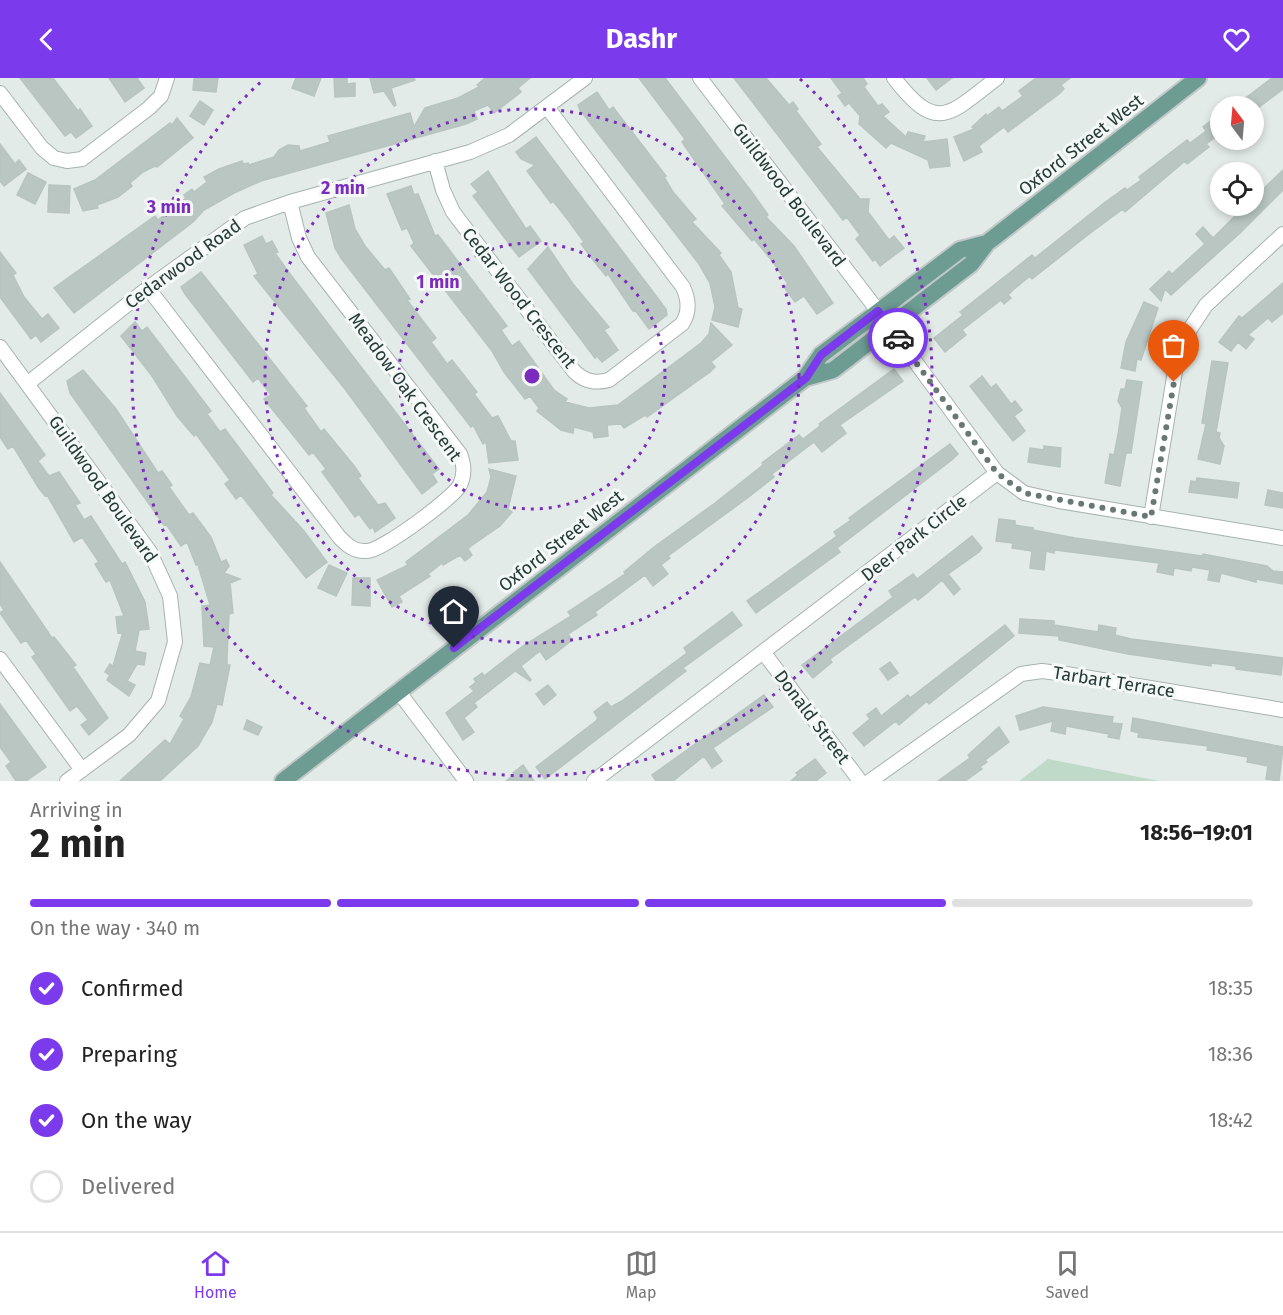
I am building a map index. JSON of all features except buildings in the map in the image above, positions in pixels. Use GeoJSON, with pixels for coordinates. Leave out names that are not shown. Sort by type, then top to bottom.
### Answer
{"type":"FeatureCollection","features":[{"type":"Feature","properties":{"kind":"main road","name":"Oxford Street West"},"geometry":{"type":"LineString","coordinates":[[806,378],[833,370],[890,327],[971,264],[987,243],[1198,78]]}},
{"type":"Feature","properties":{"kind":"main road","name":"Oxford Street West"},"geometry":{"type":"LineString","coordinates":[[283,781],[806,378],[821,355],[878,311],[960,250],[987,243]]}},
{"type":"Feature","properties":{"kind":"street"},"geometry":{"type":"LineString","coordinates":[[0,93],[42,148],[54,158],[67,161],[82,159],[148,108],[161,96],[167,78]]}},
{"type":"Feature","properties":{"kind":"street","name":"Cedarwood Road"},"geometry":{"type":"LineString","coordinates":[[27,384],[148,288],[245,218],[290,202],[470,152],[509,135],[585,78]]}},
{"type":"Feature","properties":{"kind":"street","name":"Guildwood Boulevard"},"geometry":{"type":"LineString","coordinates":[[700,78],[878,311],[997,473]]}},
{"type":"Feature","properties":{"kind":"street"},"geometry":{"type":"LineString","coordinates":[[894,78],[922,110],[941,114],[955,109],[997,78]]}},
{"type":"Feature","properties":{"kind":"street","name":"Cedar Wood Crescent"},"geometry":{"type":"LineString","coordinates":[[435,161],[442,190],[453,212],[573,370],[586,380],[594,382],[609,380],[682,324],[687,314],[688,301],[683,287],[547,107]]}},
{"type":"Feature","properties":{"kind":"street","name":"Meadow Oak Crescent"},"geometry":{"type":"LineString","coordinates":[[148,288],[340,538],[350,547],[361,551],[383,547],[453,494],[464,476],[463,462],[460,454],[308,257],[299,238],[290,202]]}},
{"type":"Feature","properties":{"kind":"street"},"geometry":{"type":"LineString","coordinates":[[1151,517],[1178,359],[1190,329],[1206,305],[1283,234]]}},
{"type":"Feature","properties":{"kind":"street","name":"Guildwood Boulevard"},"geometry":{"type":"LineString","coordinates":[[0,347],[150,552],[170,596],[175,642],[158,700],[129,735],[67,781]]}},
{"type":"Feature","properties":{"kind":"street"},"geometry":{"type":"LineString","coordinates":[[997,473],[1024,493],[1151,517],[1283,538]]}},
{"type":"Feature","properties":{"kind":"street","name":"Deer Park Circle"},"geometry":{"type":"LineString","coordinates":[[594,781],[997,473]]}},
{"type":"Feature","properties":{"kind":"street","name":"Donald Street"},"geometry":{"type":"LineString","coordinates":[[764,653],[860,781]]}},
{"type":"Feature","properties":{"kind":"street"},"geometry":{"type":"LineString","coordinates":[[0,659],[82,770]]}},
{"type":"Feature","properties":{"kind":"street","name":"Tarbart Terrace"},"geometry":{"type":"LineString","coordinates":[[870,781],[1021,674],[1042,671],[1066,674],[1283,710]]}},
{"type":"Feature","properties":{"kind":"street"},"geometry":{"type":"LineString","coordinates":[[398,691],[466,781]]}},
{"type":"Feature","properties":{"kind":"green space"},"geometry":{"type":"Polygon","coordinates":[[[1048,759],[1159,781],[1019,781],[1048,759]]]}},
{"type":"Feature","properties":{"kind":"way so far"},"geometry":{"type":"LineString","coordinates":[[898,338],[997,473],[1024,493],[1151,517],[1174,382]]}},
{"type":"Feature","properties":{"kind":"route"},"geometry":{"type":"LineString","coordinates":[[454,648],[806,378],[821,355],[878,311],[898,338]]}}]}
